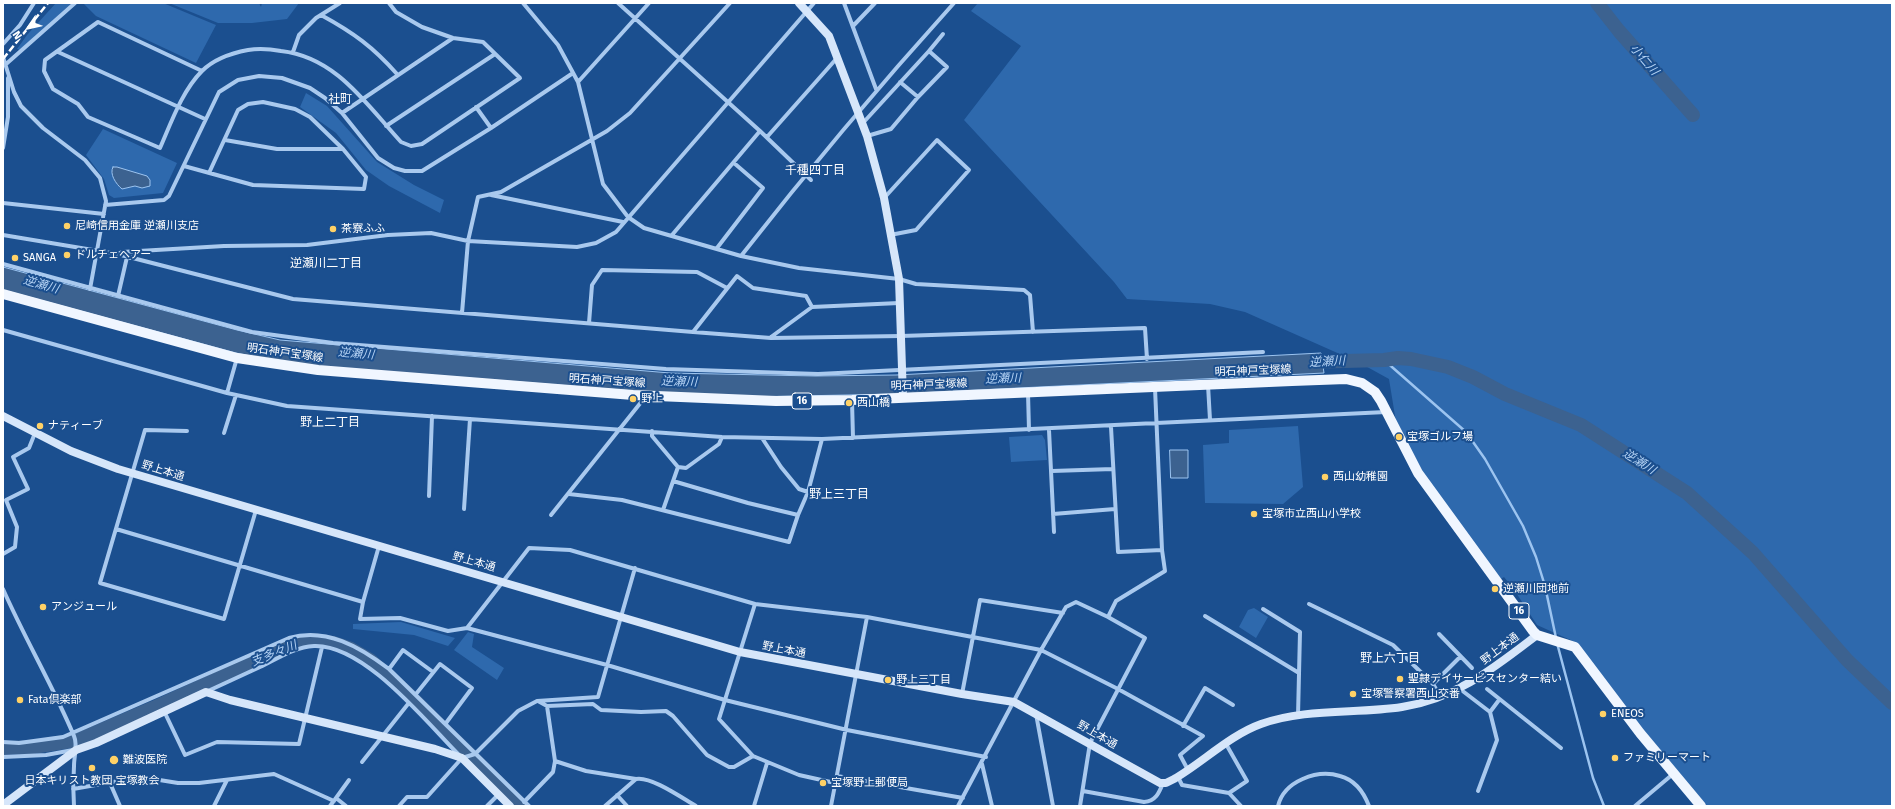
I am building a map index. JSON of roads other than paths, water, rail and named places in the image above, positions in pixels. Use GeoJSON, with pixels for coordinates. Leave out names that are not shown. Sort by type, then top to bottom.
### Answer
{"type":"FeatureCollection","features":[{"type":"Feature","properties":{"kind":"main road","name":"明石神戸宝塚線"},"geometry":{"type":"LineString","coordinates":[[3,294],[237,358],[318,370],[646,396],[776,401],[852,400],[1346,380],[1362,383],[1369,387],[1381,401],[1418,473],[1537,635]]}},
{"type":"Feature","properties":{"kind":"main road"},"geometry":{"type":"LineString","coordinates":[[1537,635],[1575,647],[1673,773],[1701,806]]}},
{"type":"Feature","properties":{"kind":"street"},"geometry":{"type":"LineString","coordinates":[[3,44],[20,25],[34,3]]}},
{"type":"Feature","properties":{"kind":"street"},"geometry":{"type":"LineString","coordinates":[[5,64],[75,3]]}},
{"type":"Feature","properties":{"kind":"street"},"geometry":{"type":"LineString","coordinates":[[293,52],[299,35],[321,15],[340,3]]}},
{"type":"Feature","properties":{"kind":"street"},"geometry":{"type":"LineString","coordinates":[[202,71],[98,22],[45,60],[44,71],[53,89],[78,104],[88,117],[160,148],[188,89],[202,71],[218,59],[259,48],[293,52],[315,60],[341,76],[401,142],[411,146],[422,144],[520,78],[483,42],[453,38],[422,27],[396,12],[389,3]]}},
{"type":"Feature","properties":{"kind":"street"},"geometry":{"type":"LineString","coordinates":[[522,3],[558,45],[578,82],[603,184],[628,217],[644,228],[741,256],[799,268],[899,279],[916,284],[1024,290],[1030,295],[1033,332]]}},
{"type":"Feature","properties":{"kind":"street"},"geometry":{"type":"LineString","coordinates":[[618,3],[767,137],[811,180]]}},
{"type":"Feature","properties":{"kind":"street"},"geometry":{"type":"LineString","coordinates":[[578,82],[649,3]]}},
{"type":"Feature","properties":{"kind":"street"},"geometry":{"type":"LineString","coordinates":[[462,313],[468,241],[478,197],[501,192],[607,131],[630,113],[730,3]]}},
{"type":"Feature","properties":{"kind":"street"},"geometry":{"type":"LineString","coordinates":[[800,3],[808,10],[829,36],[861,125],[867,136],[884,198],[899,279],[903,398]]}},
{"type":"Feature","properties":{"kind":"street"},"geometry":{"type":"LineString","coordinates":[[117,254],[122,252],[176,248],[307,245],[388,234],[431,233],[468,241],[577,248],[596,243],[616,232],[814,3]]}},
{"type":"Feature","properties":{"kind":"street"},"geometry":{"type":"LineString","coordinates":[[844,3],[876,89]]}},
{"type":"Feature","properties":{"kind":"street"},"geometry":{"type":"LineString","coordinates":[[853,26],[875,3]]}},
{"type":"Feature","properties":{"kind":"street"},"geometry":{"type":"LineString","coordinates":[[741,256],[805,174],[858,115],[876,89],[954,3]]}},
{"type":"Feature","properties":{"kind":"street"},"geometry":{"type":"LineString","coordinates":[[321,15],[352,31],[377,52],[397,74]]}},
{"type":"Feature","properties":{"kind":"street"},"geometry":{"type":"LineString","coordinates":[[861,125],[943,34]]}},
{"type":"Feature","properties":{"kind":"street"},"geometry":{"type":"LineString","coordinates":[[342,114],[397,74],[453,38]]}},
{"type":"Feature","properties":{"kind":"street"},"geometry":{"type":"LineString","coordinates":[[867,136],[891,129],[918,97],[947,67],[929,51]]}},
{"type":"Feature","properties":{"kind":"street"},"geometry":{"type":"LineString","coordinates":[[58,52],[205,119]]}},
{"type":"Feature","properties":{"kind":"street"},"geometry":{"type":"LineString","coordinates":[[386,126],[495,54]]}},
{"type":"Feature","properties":{"kind":"street"},"geometry":{"type":"LineString","coordinates":[[3,57],[14,92],[21,106],[43,128],[85,160],[100,178],[106,200],[90,288]]}},
{"type":"Feature","properties":{"kind":"street"},"geometry":{"type":"LineString","coordinates":[[767,137],[837,58]]}},
{"type":"Feature","properties":{"kind":"street"},"geometry":{"type":"LineString","coordinates":[[105,205],[164,200],[169,196],[205,119],[220,92],[238,80],[259,76],[282,78],[310,88],[325,98],[342,114],[378,158],[394,168],[405,171],[422,171],[573,74]]}},
{"type":"Feature","properties":{"kind":"street"},"geometry":{"type":"LineString","coordinates":[[3,148],[8,117],[9,76]]}},
{"type":"Feature","properties":{"kind":"street"},"geometry":{"type":"LineString","coordinates":[[900,82],[918,97]]}},
{"type":"Feature","properties":{"kind":"street"},"geometry":{"type":"LineString","coordinates":[[184,166],[253,186],[364,189],[366,177],[343,149],[310,117],[295,109],[263,102],[248,104],[238,110],[209,173]]}},
{"type":"Feature","properties":{"kind":"street"},"geometry":{"type":"LineString","coordinates":[[476,107],[491,128]]}},
{"type":"Feature","properties":{"kind":"street"},"geometry":{"type":"LineString","coordinates":[[672,235],[760,131]]}},
{"type":"Feature","properties":{"kind":"street"},"geometry":{"type":"LineString","coordinates":[[225,140],[277,150],[343,149]]}},
{"type":"Feature","properties":{"kind":"street"},"geometry":{"type":"LineString","coordinates":[[884,198],[937,140],[969,170],[916,230],[890,235]]}},
{"type":"Feature","properties":{"kind":"street"},"geometry":{"type":"LineString","coordinates":[[717,248],[763,188],[734,163]]}},
{"type":"Feature","properties":{"kind":"street"},"geometry":{"type":"LineString","coordinates":[[491,195],[624,222]]}},
{"type":"Feature","properties":{"kind":"street"},"geometry":{"type":"LineString","coordinates":[[3,203],[104,214]]}},
{"type":"Feature","properties":{"kind":"street"},"geometry":{"type":"LineString","coordinates":[[3,235],[117,254],[293,299],[771,338],[901,336],[1144,328],[1147,359]]}},
{"type":"Feature","properties":{"kind":"street"},"geometry":{"type":"LineString","coordinates":[[118,296],[127,257]]}},
{"type":"Feature","properties":{"kind":"street"},"geometry":{"type":"LineString","coordinates":[[3,264],[252,332],[334,343],[666,369],[818,374],[1147,359],[1263,352]]}},
{"type":"Feature","properties":{"kind":"street"},"geometry":{"type":"LineString","coordinates":[[589,323],[592,285],[602,270],[697,272],[727,288]]}},
{"type":"Feature","properties":{"kind":"street"},"geometry":{"type":"LineString","coordinates":[[693,332],[738,276],[753,288],[806,296],[812,307]]}},
{"type":"Feature","properties":{"kind":"street"},"geometry":{"type":"LineString","coordinates":[[771,338],[812,307],[899,303]]}},
{"type":"Feature","properties":{"kind":"street"},"geometry":{"type":"LineString","coordinates":[[3,330],[227,393],[287,406],[722,436],[822,439],[853,438],[1111,427],[1210,420],[1386,412]]}},
{"type":"Feature","properties":{"kind":"street"},"geometry":{"type":"LineString","coordinates":[[227,393],[237,358]]}},
{"type":"Feature","properties":{"kind":"street"},"geometry":{"type":"LineString","coordinates":[[1208,385],[1210,420]]}},
{"type":"Feature","properties":{"kind":"street"},"geometry":{"type":"LineString","coordinates":[[1108,617],[1116,602],[1166,571],[1162,550],[1154,387]]}},
{"type":"Feature","properties":{"kind":"street"},"geometry":{"type":"LineString","coordinates":[[1028,393],[1029,430]]}},
{"type":"Feature","properties":{"kind":"street"},"geometry":{"type":"LineString","coordinates":[[224,433],[236,395]]}},
{"type":"Feature","properties":{"kind":"street"},"geometry":{"type":"LineString","coordinates":[[551,515],[646,396]]}},
{"type":"Feature","properties":{"kind":"street"},"geometry":{"type":"LineString","coordinates":[[852,400],[853,438]]}},
{"type":"Feature","properties":{"kind":"street","name":"野上本通"},"geometry":{"type":"LineString","coordinates":[[3,416],[86,457],[132,473],[740,652],[962,694],[1014,702],[1036,712],[1156,781],[1164,783],[1178,777],[1248,729],[1260,724],[1298,716],[1401,707],[1441,697],[1460,689],[1490,671],[1537,635]]}},
{"type":"Feature","properties":{"kind":"street"},"geometry":{"type":"LineString","coordinates":[[429,496],[432,416]]}},
{"type":"Feature","properties":{"kind":"street"},"geometry":{"type":"LineString","coordinates":[[464,509],[470,419]]}},
{"type":"Feature","properties":{"kind":"street"},"geometry":{"type":"LineString","coordinates":[[1111,427],[1118,552],[1162,550]]}},
{"type":"Feature","properties":{"kind":"street"},"geometry":{"type":"LineString","coordinates":[[186,431],[145,430],[100,582],[224,619],[256,510]]}},
{"type":"Feature","properties":{"kind":"street"},"geometry":{"type":"LineString","coordinates":[[1049,430],[1054,532]]}},
{"type":"Feature","properties":{"kind":"street"},"geometry":{"type":"LineString","coordinates":[[652,431],[652,436],[678,467],[689,468],[719,444],[722,436]]}},
{"type":"Feature","properties":{"kind":"street"},"geometry":{"type":"LineString","coordinates":[[3,554],[15,547],[17,527],[6,500],[28,489],[14,457],[29,448],[35,433]]}},
{"type":"Feature","properties":{"kind":"street"},"geometry":{"type":"LineString","coordinates":[[762,438],[773,456],[799,489],[808,492]]}},
{"type":"Feature","properties":{"kind":"street"},"geometry":{"type":"LineString","coordinates":[[569,494],[622,500],[789,542],[808,492],[822,439]]}},
{"type":"Feature","properties":{"kind":"street"},"geometry":{"type":"LineString","coordinates":[[663,510],[678,467]]}},
{"type":"Feature","properties":{"kind":"street"},"geometry":{"type":"LineString","coordinates":[[1052,471],[1113,469]]}},
{"type":"Feature","properties":{"kind":"street"},"geometry":{"type":"LineString","coordinates":[[673,481],[748,503],[798,515]]}},
{"type":"Feature","properties":{"kind":"street"},"geometry":{"type":"LineString","coordinates":[[1053,514],[1115,510]]}},
{"type":"Feature","properties":{"kind":"street"},"geometry":{"type":"LineString","coordinates":[[116,529],[363,602]]}},
{"type":"Feature","properties":{"kind":"street"},"geometry":{"type":"LineString","coordinates":[[379,546],[363,602],[360,619],[400,618],[448,631],[467,628],[607,665],[725,700],[847,730],[986,757]]}},
{"type":"Feature","properties":{"kind":"street"},"geometry":{"type":"LineString","coordinates":[[467,628],[529,548],[570,550],[755,604],[867,617],[1041,650],[1118,689],[1202,736],[1180,755],[1188,770]]}},
{"type":"Feature","properties":{"kind":"street"},"geometry":{"type":"LineString","coordinates":[[399,806],[407,796],[427,797],[463,758],[474,754],[518,711],[537,700],[598,697],[635,568]]}},
{"type":"Feature","properties":{"kind":"street"},"geometry":{"type":"LineString","coordinates":[[3,590],[23,635],[61,704],[73,735],[76,748],[73,789],[74,806]]}},
{"type":"Feature","properties":{"kind":"street"},"geometry":{"type":"LineString","coordinates":[[962,694],[980,600],[1063,613]]}},
{"type":"Feature","properties":{"kind":"street"},"geometry":{"type":"LineString","coordinates":[[958,806],[986,757],[1041,650],[1066,607],[1076,602],[1108,617],[1145,638],[1090,743],[1080,806]]}},
{"type":"Feature","properties":{"kind":"street"},"geometry":{"type":"LineString","coordinates":[[755,604],[719,719],[753,756],[799,775],[835,783]]}},
{"type":"Feature","properties":{"kind":"street"},"geometry":{"type":"LineString","coordinates":[[1309,604],[1393,645],[1433,684],[1441,697]]}},
{"type":"Feature","properties":{"kind":"street"},"geometry":{"type":"LineString","coordinates":[[1263,609],[1300,632],[1298,716]]}},
{"type":"Feature","properties":{"kind":"street"},"geometry":{"type":"LineString","coordinates":[[1205,616],[1299,673]]}},
{"type":"Feature","properties":{"kind":"street"},"geometry":{"type":"LineString","coordinates":[[831,806],[847,730],[867,617]]}},
{"type":"Feature","properties":{"kind":"street"},"geometry":{"type":"LineString","coordinates":[[3,742],[19,743],[73,735],[290,638],[302,634],[317,635],[334,638],[365,651],[389,669],[446,723],[474,754],[528,806]]}},
{"type":"Feature","properties":{"kind":"street"},"geometry":{"type":"LineString","coordinates":[[1438,634],[1472,668]]}},
{"type":"Feature","properties":{"kind":"street"},"geometry":{"type":"LineString","coordinates":[[3,757],[46,755],[96,743],[292,651],[314,646],[344,653],[367,666],[408,704],[510,806]]}},
{"type":"Feature","properties":{"kind":"street"},"geometry":{"type":"LineString","coordinates":[[164,711],[185,755],[216,742],[299,744],[322,647]]}},
{"type":"Feature","properties":{"kind":"street"},"geometry":{"type":"LineString","coordinates":[[389,669],[403,650],[433,672]]}},
{"type":"Feature","properties":{"kind":"street"},"geometry":{"type":"LineString","coordinates":[[1433,684],[1460,657]]}},
{"type":"Feature","properties":{"kind":"street"},"geometry":{"type":"LineString","coordinates":[[416,694],[440,664],[472,688],[446,723]]}},
{"type":"Feature","properties":{"kind":"street"},"geometry":{"type":"LineString","coordinates":[[1183,726],[1205,688],[1233,705]]}},
{"type":"Feature","properties":{"kind":"street"},"geometry":{"type":"LineString","coordinates":[[1460,689],[1490,712],[1497,740],[1478,791]]}},
{"type":"Feature","properties":{"kind":"street"},"geometry":{"type":"LineString","coordinates":[[1486,689],[1561,748]]}},
{"type":"Feature","properties":{"kind":"street"},"geometry":{"type":"LineString","coordinates":[[206,692],[230,700],[383,736],[435,749],[463,758]]}},
{"type":"Feature","properties":{"kind":"street"},"geometry":{"type":"LineString","coordinates":[[537,700],[547,706],[593,704],[601,710],[641,712],[666,711],[712,759],[734,767],[753,756]]}},
{"type":"Feature","properties":{"kind":"street"},"geometry":{"type":"LineString","coordinates":[[1490,712],[1500,700]]}},
{"type":"Feature","properties":{"kind":"street"},"geometry":{"type":"LineString","coordinates":[[362,762],[408,704]]}},
{"type":"Feature","properties":{"kind":"street"},"geometry":{"type":"LineString","coordinates":[[524,802],[553,772],[555,761],[547,706]]}},
{"type":"Feature","properties":{"kind":"street"},"geometry":{"type":"LineString","coordinates":[[1036,712],[1053,806]]}},
{"type":"Feature","properties":{"kind":"street"},"geometry":{"type":"LineString","coordinates":[[1226,744],[1247,781],[1229,793]]}},
{"type":"Feature","properties":{"kind":"street"},"geometry":{"type":"LineString","coordinates":[[3,805],[76,748]]}},
{"type":"Feature","properties":{"kind":"street"},"geometry":{"type":"LineString","coordinates":[[555,761],[586,771],[636,779],[640,778],[656,783],[696,806]]}},
{"type":"Feature","properties":{"kind":"street"},"geometry":{"type":"LineString","coordinates":[[754,806],[767,763]]}},
{"type":"Feature","properties":{"kind":"street"},"geometry":{"type":"LineString","coordinates":[[982,764],[992,806]]}},
{"type":"Feature","properties":{"kind":"street"},"geometry":{"type":"LineString","coordinates":[[1635,806],[1673,773]]}},
{"type":"Feature","properties":{"kind":"street"},"geometry":{"type":"LineString","coordinates":[[73,789],[141,777],[178,783],[214,782],[274,774],[346,806]]}},
{"type":"Feature","properties":{"kind":"street"},"geometry":{"type":"LineString","coordinates":[[1278,806],[1280,798],[1285,791],[1304,778],[1330,774],[1341,776],[1353,782],[1362,791],[1369,806]]}},
{"type":"Feature","properties":{"kind":"street"},"geometry":{"type":"LineString","coordinates":[[837,776],[963,798]]}},
{"type":"Feature","properties":{"kind":"street"},"geometry":{"type":"LineString","coordinates":[[1178,777],[1182,785],[1229,793],[1241,806]]}},
{"type":"Feature","properties":{"kind":"street"},"geometry":{"type":"LineString","coordinates":[[605,806],[636,779]]}},
{"type":"Feature","properties":{"kind":"street"},"geometry":{"type":"LineString","coordinates":[[214,806],[227,780]]}},
{"type":"Feature","properties":{"kind":"street"},"geometry":{"type":"LineString","coordinates":[[330,806],[349,780]]}},
{"type":"Feature","properties":{"kind":"street"},"geometry":{"type":"LineString","coordinates":[[110,782],[120,806]]}},
{"type":"Feature","properties":{"kind":"street"},"geometry":{"type":"LineString","coordinates":[[1082,791],[1150,802],[1158,795],[1164,783]]}},
{"type":"Feature","properties":{"kind":"street"},"geometry":{"type":"LineString","coordinates":[[487,806],[498,795]]}},
{"type":"Feature","properties":{"kind":"street"},"geometry":{"type":"LineString","coordinates":[[617,795],[627,806]]}},
{"type":"Feature","properties":{"kind":"water"},"geometry":{"type":"Polygon","coordinates":[[[113,167],[147,176],[150,180],[150,186],[142,188],[135,186],[122,189],[115,182],[112,173],[113,167]]]}},
{"type":"Feature","properties":{"kind":"water"},"geometry":{"type":"Polygon","coordinates":[[[3,267],[237,330],[280,340],[670,373],[815,376],[896,375],[1321,353],[1324,373],[896,394],[746,397],[648,392],[325,367],[275,361],[236,353],[3,290],[3,267]]]}},
{"type":"Feature","properties":{"kind":"water"},"geometry":{"type":"Polygon","coordinates":[[[1170,450],[1188,450],[1188,478],[1171,478],[1170,450]]]}},
{"type":"Feature","properties":{"kind":"waterway","name":"小仁川"},"geometry":{"type":"LineString","coordinates":[[1597,3],[1619,31],[1693,115]]}},
{"type":"Feature","properties":{"kind":"waterway","name":"逆瀬川"},"geometry":{"type":"LineString","coordinates":[[1305,362],[1384,360],[1398,358],[1411,359],[1448,367],[1473,377],[1505,394],[1581,425],[1687,493],[1753,553],[1847,660],[1892,703]]}},
{"type":"Feature","properties":{"kind":"waterway"},"geometry":{"type":"LineString","coordinates":[[1384,360],[1466,432],[1485,459],[1523,526],[1536,557],[1545,586],[1556,638]]}},
{"type":"Feature","properties":{"kind":"waterway","name":"支多々川"},"geometry":{"type":"LineString","coordinates":[[3,748],[33,747],[78,740],[153,708],[286,647],[311,640],[333,643],[351,649],[370,660],[406,692],[522,806]]}},
{"type":"Feature","properties":{"kind":"waterway"},"geometry":{"type":"LineString","coordinates":[[1557,643],[1593,778],[1604,806]]}},
{"type":"Feature","properties":{"kind":"railway"},"geometry":{"type":"LineString","coordinates":[[3,59],[48,3]]}},
{"type":"Feature","properties":{"kind":"place","name":"尼崎信用金庫 逆瀬川支店"},"geometry":{"type":"Point","coordinates":[67,226]}},
{"type":"Feature","properties":{"kind":"place","name":"茶寮ふふ"},"geometry":{"type":"Point","coordinates":[333,229]}},
{"type":"Feature","properties":{"kind":"place","name":"ドルチェヘアー"},"geometry":{"type":"Point","coordinates":[67,255]}},
{"type":"Feature","properties":{"kind":"place","name":"SANGA"},"geometry":{"type":"Point","coordinates":[15,258]}},
{"type":"Feature","properties":{"kind":"place","name":"野上"},"geometry":{"type":"Point","coordinates":[633,399]}},
{"type":"Feature","properties":{"kind":"place","name":"西山橋"},"geometry":{"type":"Point","coordinates":[849,403]}},
{"type":"Feature","properties":{"kind":"place","name":"ナティーブ"},"geometry":{"type":"Point","coordinates":[40,426]}},
{"type":"Feature","properties":{"kind":"place","name":"宝塚ゴルフ場"},"geometry":{"type":"Point","coordinates":[1399,437]}},
{"type":"Feature","properties":{"kind":"place","name":"西山幼稚園"},"geometry":{"type":"Point","coordinates":[1325,477]}},
{"type":"Feature","properties":{"kind":"place","name":"宝塚市立西山小学校"},"geometry":{"type":"Point","coordinates":[1254,514]}},
{"type":"Feature","properties":{"kind":"place","name":"逆瀬川団地前"},"geometry":{"type":"Point","coordinates":[1495,589]}},
{"type":"Feature","properties":{"kind":"place","name":"アンジュール"},"geometry":{"type":"Point","coordinates":[43,607]}},
{"type":"Feature","properties":{"kind":"place","name":"聖隷デイサービスセンター結い"},"geometry":{"type":"Point","coordinates":[1400,679]}},
{"type":"Feature","properties":{"kind":"place","name":"野上三丁目"},"geometry":{"type":"Point","coordinates":[888,680]}},
{"type":"Feature","properties":{"kind":"place","name":"宝塚警察署西山交番"},"geometry":{"type":"Point","coordinates":[1353,694]}},
{"type":"Feature","properties":{"kind":"place","name":"Fata倶楽部"},"geometry":{"type":"Point","coordinates":[20,700]}},
{"type":"Feature","properties":{"kind":"place","name":"ENEOS"},"geometry":{"type":"Point","coordinates":[1603,714]}},
{"type":"Feature","properties":{"kind":"place","name":"ファミリーマート"},"geometry":{"type":"Point","coordinates":[1615,758]}},
{"type":"Feature","properties":{"kind":"place","name":"難波医院"},"geometry":{"type":"Point","coordinates":[114,760]}},
{"type":"Feature","properties":{"kind":"place","name":"日本キリスト教団 宝塚教会"},"geometry":{"type":"Point","coordinates":[92,768]}},
{"type":"Feature","properties":{"kind":"place","name":"宝塚野上郵便局"},"geometry":{"type":"Point","coordinates":[823,783]}},
{"type":"Feature","properties":{"kind":"district","name":"社町"},"geometry":{"type":"Point","coordinates":[340,100]}},
{"type":"Feature","properties":{"kind":"district","name":"千種四丁目"},"geometry":{"type":"Point","coordinates":[815,171]}},
{"type":"Feature","properties":{"kind":"district","name":"逆瀬川二丁目"},"geometry":{"type":"Point","coordinates":[326,264]}},
{"type":"Feature","properties":{"kind":"district","name":"野上二丁目"},"geometry":{"type":"Point","coordinates":[330,423]}},
{"type":"Feature","properties":{"kind":"district","name":"野上三丁目"},"geometry":{"type":"Point","coordinates":[839,495]}},
{"type":"Feature","properties":{"kind":"district","name":"野上六丁目"},"geometry":{"type":"Point","coordinates":[1390,659]}}]}
